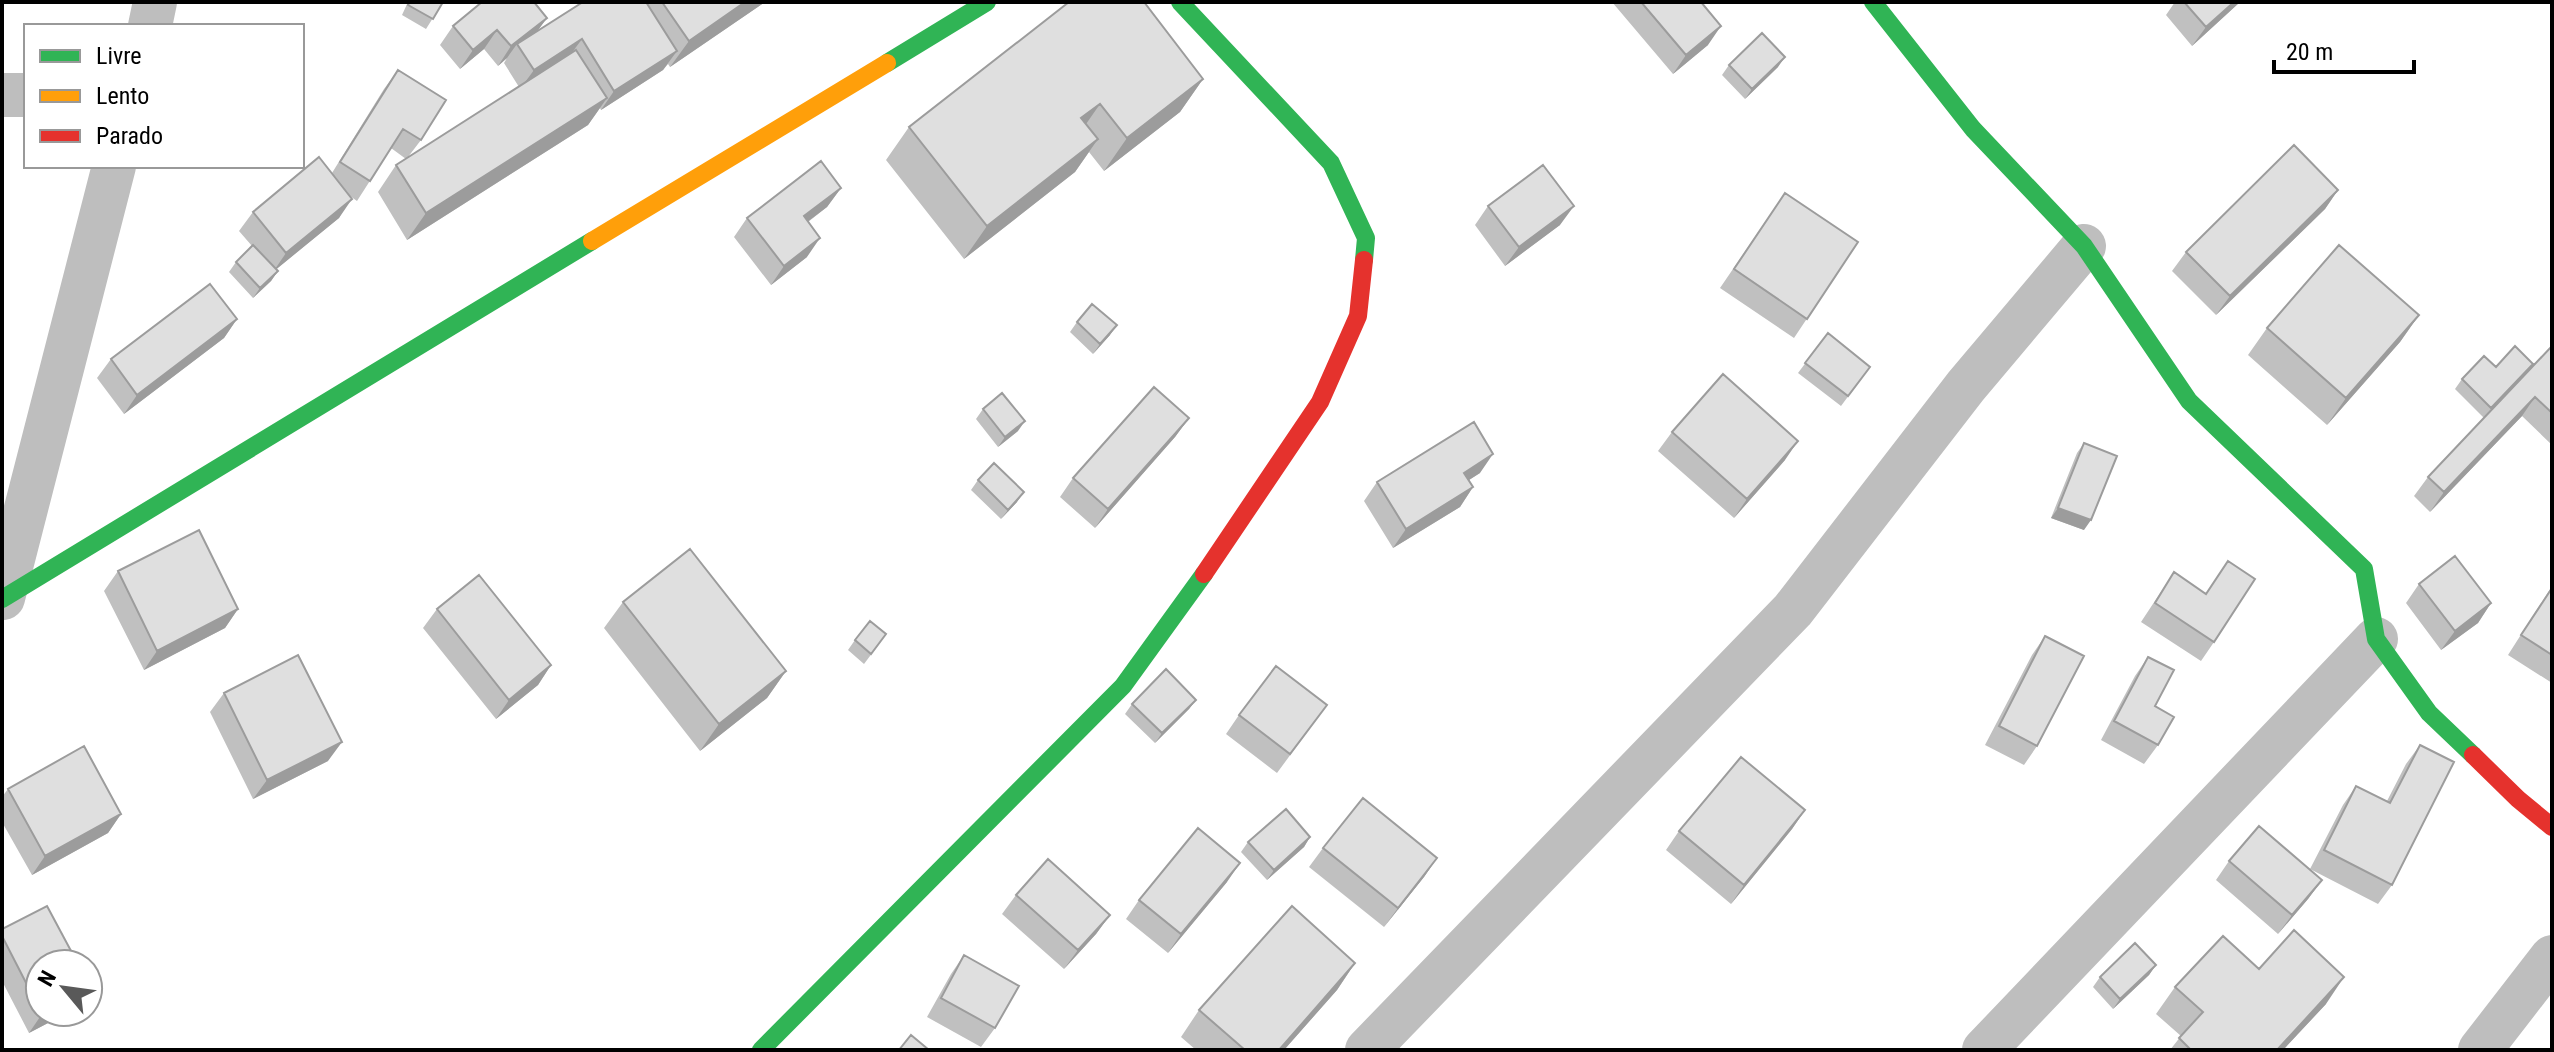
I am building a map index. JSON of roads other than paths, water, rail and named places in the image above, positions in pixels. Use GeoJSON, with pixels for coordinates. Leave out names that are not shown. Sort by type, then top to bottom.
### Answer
{"type":"FeatureCollection","features":[{"type":"Feature","properties":{"kind":"street"},"geometry":{"type":"LineString","coordinates":[[150,24],[155,2]]}},
{"type":"Feature","properties":{"kind":"street"},"geometry":{"type":"LineString","coordinates":[[2,598],[987,2]]}},
{"type":"Feature","properties":{"kind":"street"},"geometry":{"type":"LineString","coordinates":[[761,1050],[1123,686],[1235,532],[1320,402],[1358,316],[1366,238],[1331,163],[1180,2]]}},
{"type":"Feature","properties":{"kind":"street"},"geometry":{"type":"LineString","coordinates":[[1873,2],[1973,129],[2084,246],[2189,401],[2364,569],[2376,639],[2429,713],[2518,799],[2552,827]]}},
{"type":"Feature","properties":{"kind":"street"},"geometry":{"type":"LineString","coordinates":[[2,95],[24,95]]}},
{"type":"Feature","properties":{"kind":"street"},"geometry":{"type":"LineString","coordinates":[[2,598],[113,168]]}},
{"type":"Feature","properties":{"kind":"street"},"geometry":{"type":"LineString","coordinates":[[1367,1050],[1793,610],[1966,386],[2084,246]]}},
{"type":"Feature","properties":{"kind":"street"},"geometry":{"type":"LineString","coordinates":[[1984,1050],[2376,639]]}},
{"type":"Feature","properties":{"kind":"street"},"geometry":{"type":"LineString","coordinates":[[2480,1050],[2552,957]]}}]}
